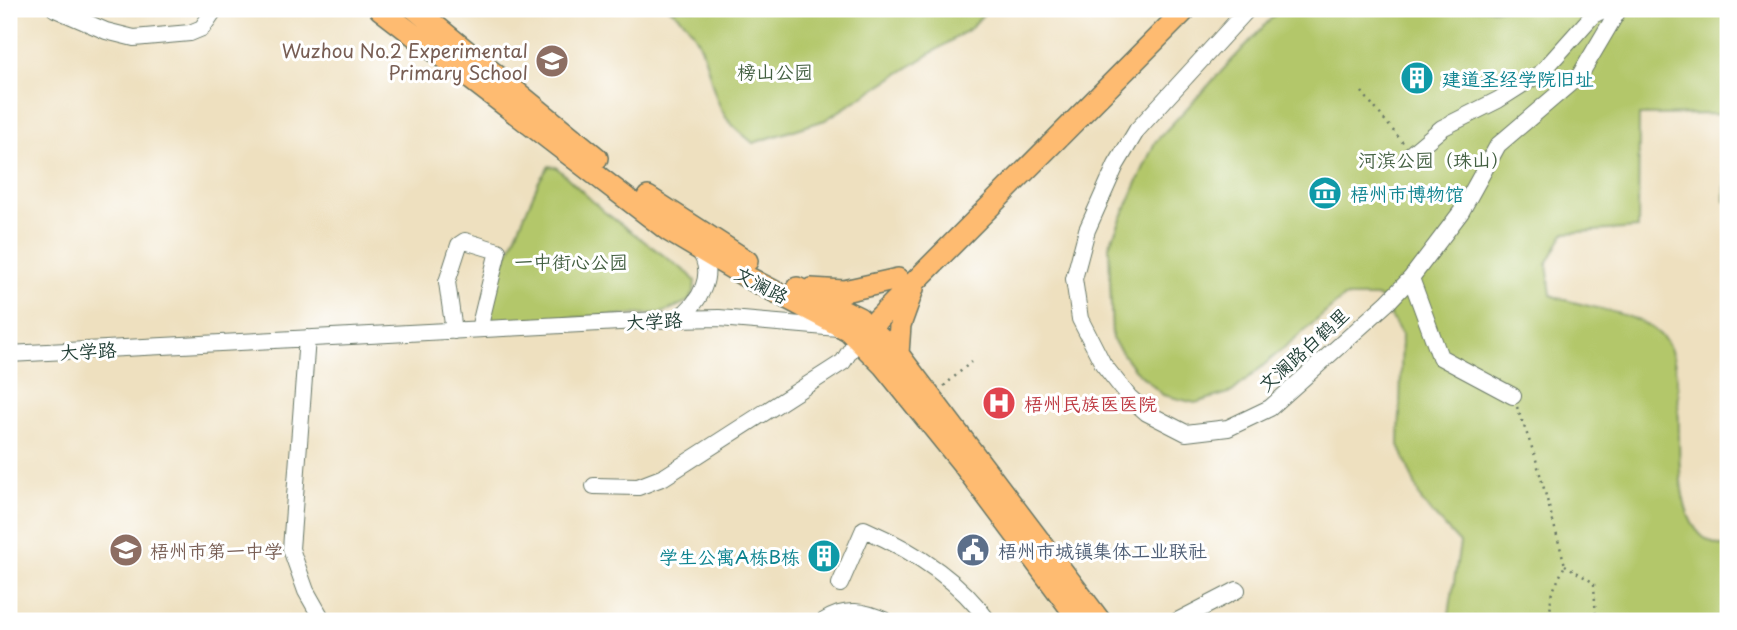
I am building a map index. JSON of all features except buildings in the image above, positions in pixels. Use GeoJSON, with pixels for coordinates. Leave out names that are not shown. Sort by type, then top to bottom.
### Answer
{"type":"FeatureCollection","features":[{"type":"Feature","properties":{"kind":"main road","name":"文澜路"},"geometry":{"type":"LineString","coordinates":[[380,9],[669,231],[745,276],[859,328],[1080,621]]}},
{"type":"Feature","properties":{"kind":"main road","name":"文澜路"},"geometry":{"type":"LineString","coordinates":[[415,9],[615,173],[671,214],[752,264],[798,288],[898,354],[1100,621]]}},
{"type":"Feature","properties":{"kind":"main road"},"geometry":{"type":"LineString","coordinates":[[859,328],[1167,9]]}},
{"type":"Feature","properties":{"kind":"main road"},"geometry":{"type":"LineString","coordinates":[[798,288],[844,291],[907,279],[1186,9]]}},
{"type":"Feature","properties":{"kind":"main road"},"geometry":{"type":"LineString","coordinates":[[898,354],[907,279]]}},
{"type":"Feature","properties":{"kind":"street"},"geometry":{"type":"LineString","coordinates":[[55,9],[106,31],[134,38],[190,33],[202,27],[215,9]]}},
{"type":"Feature","properties":{"kind":"street","name":"文澜路白鹤里"},"geometry":{"type":"LineString","coordinates":[[1248,9],[1137,130],[1116,165],[1087,230],[1074,279],[1080,319],[1089,343],[1116,383],[1147,413],[1167,426],[1186,433],[1228,428],[1270,408],[1411,278],[1461,212],[1499,145],[1580,75],[1619,9]]}},
{"type":"Feature","properties":{"kind":"street"},"geometry":{"type":"LineString","coordinates":[[1411,154],[1442,128],[1498,100],[1542,72],[1593,15],[1605,9]]}},
{"type":"Feature","properties":{"kind":"street"},"geometry":{"type":"LineString","coordinates":[[454,331],[447,282],[458,245],[464,241],[498,251],[479,330]]}},
{"type":"Feature","properties":{"kind":"street"},"geometry":{"type":"LineString","coordinates":[[677,319],[696,302],[706,280],[705,261],[697,247]]}},
{"type":"Feature","properties":{"kind":"street"},"geometry":{"type":"LineString","coordinates":[[1411,278],[1440,357],[1513,396]]}},
{"type":"Feature","properties":{"kind":"street","name":"大学路"},"geometry":{"type":"LineString","coordinates":[[9,354],[677,319],[719,318],[859,328]]}},
{"type":"Feature","properties":{"kind":"street"},"geometry":{"type":"LineString","coordinates":[[594,486],[638,487],[664,477],[844,362],[859,328]]}},
{"type":"Feature","properties":{"kind":"street"},"geometry":{"type":"LineString","coordinates":[[307,338],[291,549],[306,591],[323,621]]}},
{"type":"Feature","properties":{"kind":"street"},"geometry":{"type":"LineString","coordinates":[[840,584],[864,529],[903,546],[970,595],[988,621]]}},
{"type":"Feature","properties":{"kind":"street"},"geometry":{"type":"LineString","coordinates":[[1177,621],[1237,590]]}},
{"type":"Feature","properties":{"kind":"street"},"geometry":{"type":"LineString","coordinates":[[826,620],[861,610],[886,621]]}},
{"type":"Feature","properties":{"kind":"path"},"geometry":{"type":"LineString","coordinates":[[1362,92],[1411,154]]}},
{"type":"Feature","properties":{"kind":"path"},"geometry":{"type":"LineString","coordinates":[[931,397],[971,362]]}},
{"type":"Feature","properties":{"kind":"path"},"geometry":{"type":"LineString","coordinates":[[1513,396],[1535,456],[1565,565],[1551,595],[1550,621]]}},
{"type":"Feature","properties":{"kind":"path"},"geometry":{"type":"LineString","coordinates":[[1565,565],[1594,583],[1596,621]]}},
{"type":"Feature","properties":{"kind":"green space","name":"榜山公园"},"geometry":{"type":"Polygon","coordinates":[[[670,9],[988,9],[971,28],[825,120],[753,143],[725,116],[701,46],[684,21],[670,9]]]}},
{"type":"Feature","properties":{"kind":"green space","name":"河滨公园（珠山）"},"geometry":{"type":"Polygon","coordinates":[[[1280,9],[1728,9],[1728,202],[1725,201],[1727,114],[1639,115],[1638,228],[1564,233],[1547,264],[1551,295],[1630,317],[1657,332],[1667,343],[1675,365],[1678,393],[1682,492],[1690,519],[1704,538],[1728,547],[1728,621],[1448,621],[1460,543],[1422,502],[1399,445],[1402,335],[1379,297],[1344,297],[1232,392],[1195,403],[1163,395],[1134,369],[1112,339],[1109,246],[1155,142],[1280,9]]]}},
{"type":"Feature","properties":{"kind":"green space","name":"一中街心公园"},"geometry":{"type":"Polygon","coordinates":[[[549,166],[556,167],[603,211],[689,274],[695,281],[694,292],[689,301],[662,313],[487,322],[485,307],[539,181],[549,166]]]}},
{"type":"Feature","properties":{"kind":"place","name":"Wuzhou No.2 Experimental Primary School"},"geometry":{"type":"Point","coordinates":[552,61]}},
{"type":"Feature","properties":{"kind":"place","name":"建道圣经学院旧址"},"geometry":{"type":"Point","coordinates":[1417,78]}},
{"type":"Feature","properties":{"kind":"place","name":"梧州市博物馆"},"geometry":{"type":"Point","coordinates":[1325,193]}},
{"type":"Feature","properties":{"kind":"place","name":"梧州民族医医院"},"geometry":{"type":"Point","coordinates":[999,403]}},
{"type":"Feature","properties":{"kind":"place","name":"梧州市第一中学"},"geometry":{"type":"Point","coordinates":[126,550]}},
{"type":"Feature","properties":{"kind":"place","name":"梧州市城镇集体工业联社"},"geometry":{"type":"Point","coordinates":[973,550]}},
{"type":"Feature","properties":{"kind":"place","name":"学生公寓A栋B栋"},"geometry":{"type":"Point","coordinates":[824,556]}}]}
